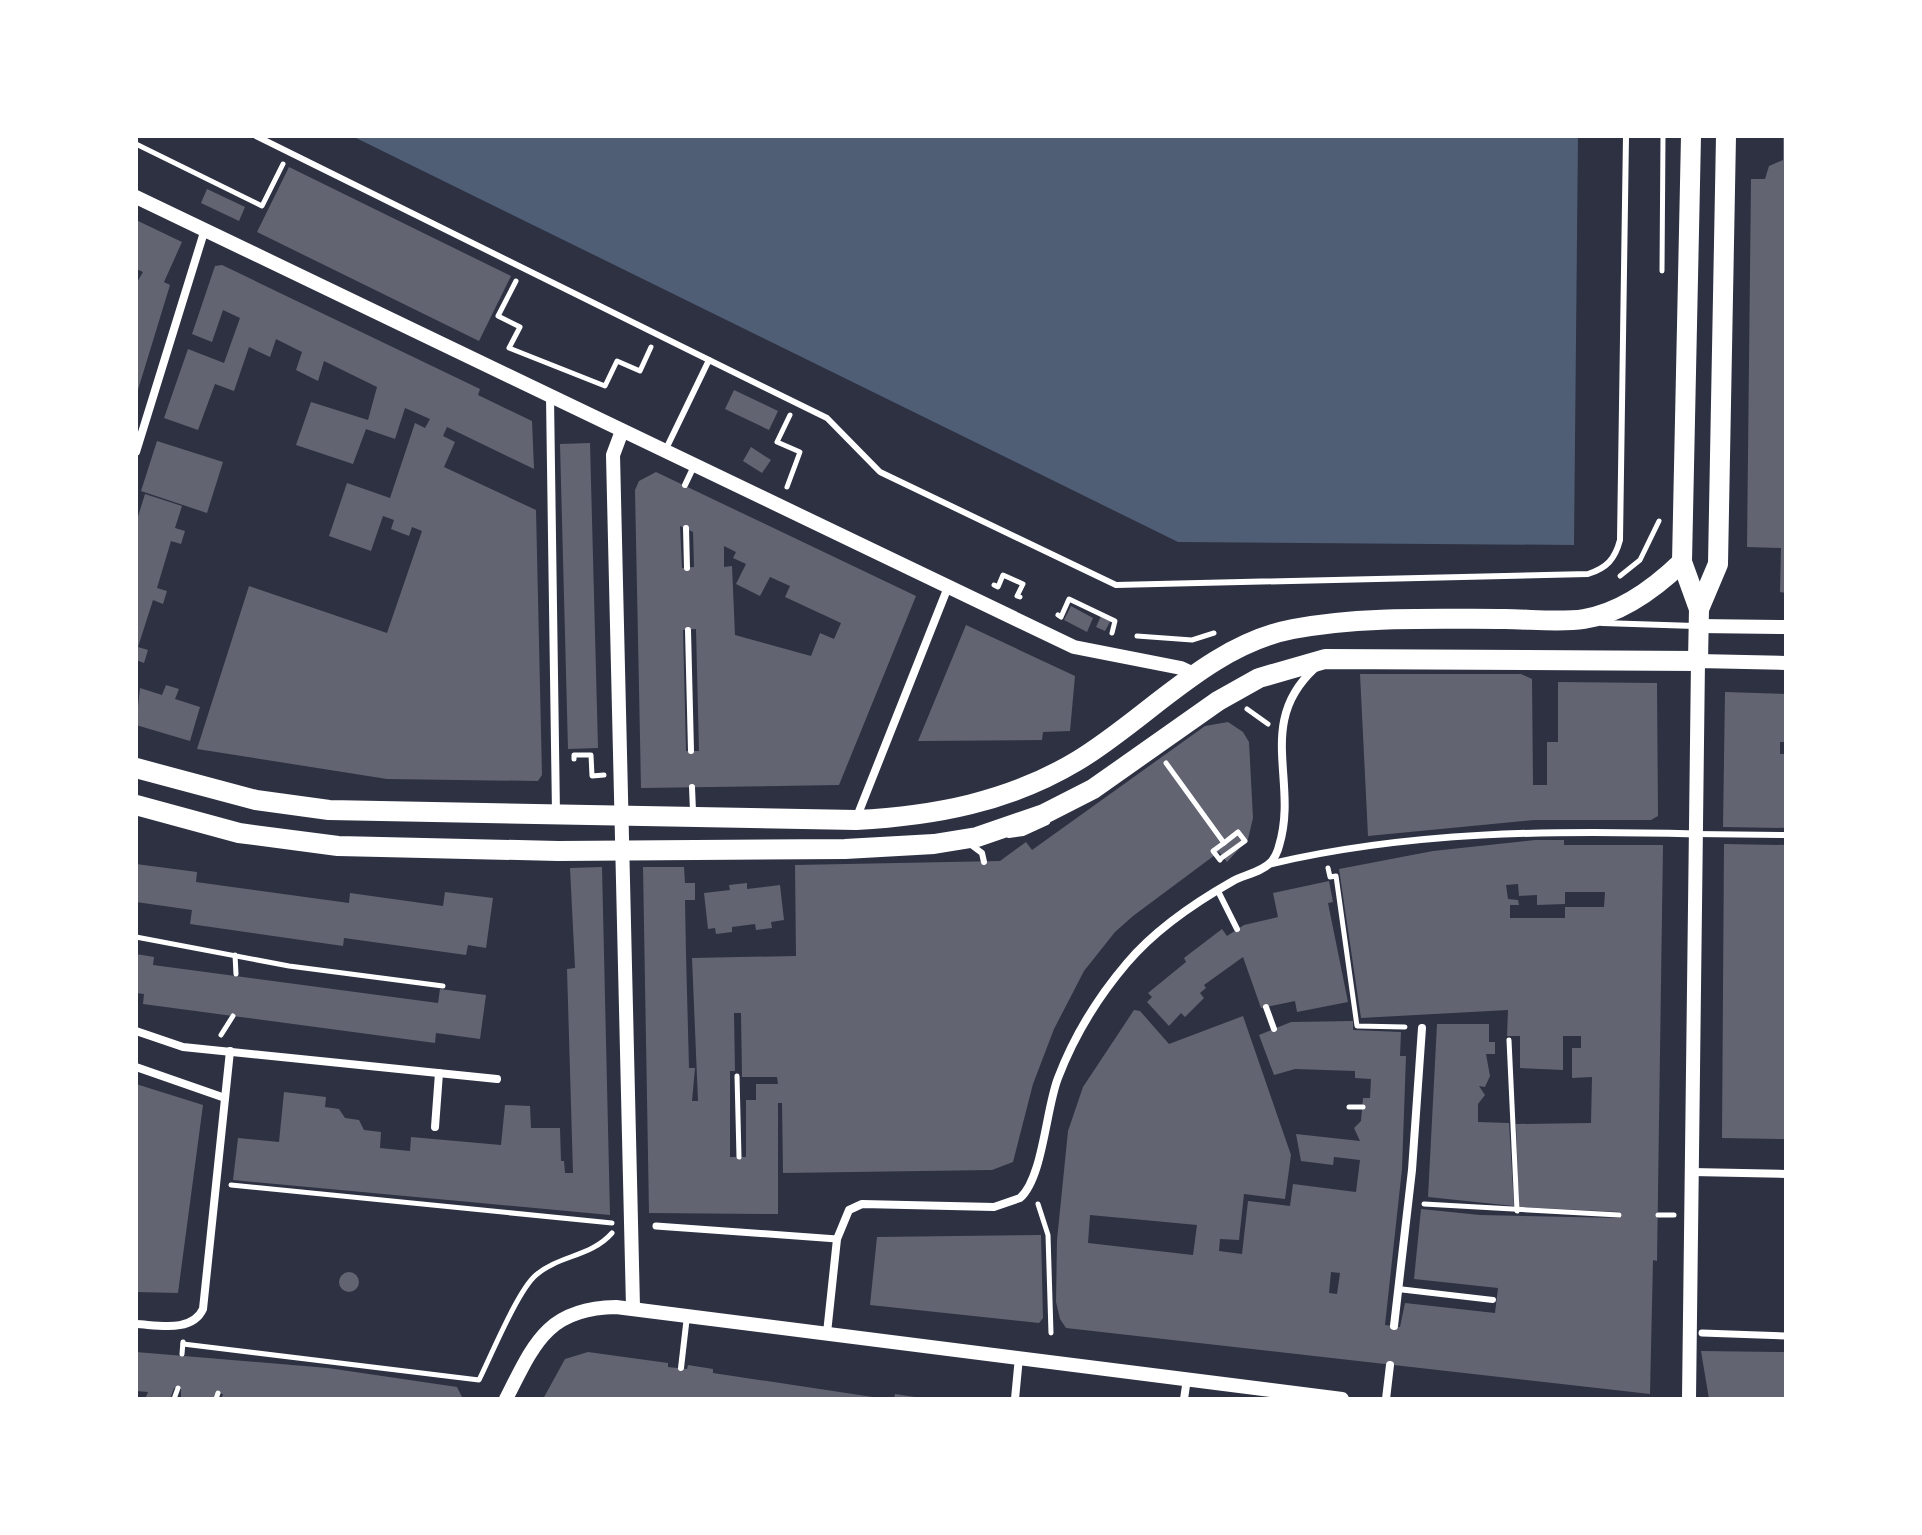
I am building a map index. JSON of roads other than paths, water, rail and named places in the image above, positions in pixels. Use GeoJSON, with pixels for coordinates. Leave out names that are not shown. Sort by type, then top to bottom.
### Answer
{"type":"FeatureCollection","features":[{"type":"Feature","properties":{"kind":"main road"},"geometry":{"type":"LineString","coordinates":[[136,805],[250,835],[338,846],[573,851],[845,849],[961,840],[995,833],[1071,801],[1093,789],[1218,701],[1259,678],[1325,659],[1698,661],[1698,617],[1682,562],[1691,136]]}},
{"type":"Feature","properties":{"kind":"main road"},"geometry":{"type":"LineString","coordinates":[[1698,617],[1718,564],[1719,553],[1726,136]]}},
{"type":"Feature","properties":{"kind":"main road"},"geometry":{"type":"LineString","coordinates":[[136,768],[256,800],[329,810],[856,820],[913,817],[974,806],[1037,782],[1077,761],[1196,675],[1253,641],[1293,629],[1377,621],[1583,619],[1614,610],[1637,598],[1682,562]]}},
{"type":"Feature","properties":{"kind":"street"},"geometry":{"type":"LineString","coordinates":[[136,197],[1074,647],[1181,668],[1196,675]]}},
{"type":"Feature","properties":{"kind":"street"},"geometry":{"type":"LineString","coordinates":[[136,452],[205,229]]}},
{"type":"Feature","properties":{"kind":"street"},"geometry":{"type":"LineString","coordinates":[[550,397],[556,815]]}},
{"type":"Feature","properties":{"kind":"street"},"geometry":{"type":"LineString","coordinates":[[622,431],[613,455],[633,1307]]}},
{"type":"Feature","properties":{"kind":"street"},"geometry":{"type":"LineString","coordinates":[[856,820],[948,587]]}},
{"type":"Feature","properties":{"kind":"street"},"geometry":{"type":"LineString","coordinates":[[1698,617],[1786,627]]}},
{"type":"Feature","properties":{"kind":"street"},"geometry":{"type":"LineString","coordinates":[[1270,864],[1279,845],[1283,817],[1282,718],[1294,693],[1325,659]]}},
{"type":"Feature","properties":{"kind":"street"},"geometry":{"type":"LineString","coordinates":[[1689,1399],[1698,661],[1786,663]]}},
{"type":"Feature","properties":{"kind":"street"},"geometry":{"type":"LineString","coordinates":[[827,1333],[837,1239],[845,1215],[862,1204],[1005,1206],[1026,1193],[1055,1087],[1086,1018],[1129,961],[1218,891],[1270,864],[1323,851],[1528,831],[1696,834]]}},
{"type":"Feature","properties":{"kind":"street"},"geometry":{"type":"LineString","coordinates":[[1394,1326],[1408,1203],[1407,1169],[1422,1028]]}},
{"type":"Feature","properties":{"kind":"street"},"geometry":{"type":"LineString","coordinates":[[136,1031],[183,1047],[497,1079]]}},
{"type":"Feature","properties":{"kind":"street"},"geometry":{"type":"LineString","coordinates":[[136,1324],[184,1325],[198,1317],[203,1309],[230,1051]]}},
{"type":"Feature","properties":{"kind":"street"},"geometry":{"type":"LineString","coordinates":[[136,1067],[225,1098]]}},
{"type":"Feature","properties":{"kind":"street"},"geometry":{"type":"LineString","coordinates":[[435,1127],[439,1073]]}},
{"type":"Feature","properties":{"kind":"street"},"geometry":{"type":"LineString","coordinates":[[1692,1172],[1786,1174]]}},
{"type":"Feature","properties":{"kind":"street"},"geometry":{"type":"LineString","coordinates":[[656,1226],[837,1239]]}},
{"type":"Feature","properties":{"kind":"street"},"geometry":{"type":"LineString","coordinates":[[508,1396],[534,1346],[558,1321],[592,1308],[633,1307],[1342,1399]]}},
{"type":"Feature","properties":{"kind":"street"},"geometry":{"type":"LineString","coordinates":[[1702,1333],[1786,1336]]}},
{"type":"Feature","properties":{"kind":"street"},"geometry":{"type":"LineString","coordinates":[[1015,1399],[1019,1357]]}},
{"type":"Feature","properties":{"kind":"street"},"geometry":{"type":"LineString","coordinates":[[1386,1399],[1390,1365]]}},
{"type":"Feature","properties":{"kind":"street"},"geometry":{"type":"LineString","coordinates":[[1184,1399],[1187,1379]]}},
{"type":"Feature","properties":{"kind":"lane"},"geometry":{"type":"LineString","coordinates":[[256,136],[827,418],[880,472],[1116,585],[1588,574],[1603,569],[1615,557],[1620,540],[1626,136]]}},
{"type":"Feature","properties":{"kind":"lane"},"geometry":{"type":"LineString","coordinates":[[665,451],[709,360]]}},
{"type":"Feature","properties":{"kind":"lane"},"geometry":{"type":"LineString","coordinates":[[685,485],[694,466]]}},
{"type":"Feature","properties":{"kind":"lane"},"geometry":{"type":"LineString","coordinates":[[686,528],[687,568]]}},
{"type":"Feature","properties":{"kind":"lane"},"geometry":{"type":"LineString","coordinates":[[1583,619],[1618,625],[1698,617]]}},
{"type":"Feature","properties":{"kind":"lane"},"geometry":{"type":"LineString","coordinates":[[688,630],[691,751]]}},
{"type":"Feature","properties":{"kind":"lane"},"geometry":{"type":"LineString","coordinates":[[692,787],[693,816]]}},
{"type":"Feature","properties":{"kind":"lane"},"geometry":{"type":"LineString","coordinates":[[1696,834],[1786,835]]}},
{"type":"Feature","properties":{"kind":"lane"},"geometry":{"type":"LineString","coordinates":[[961,840],[982,853],[984,862]]}},
{"type":"Feature","properties":{"kind":"lane"},"geometry":{"type":"LineString","coordinates":[[1218,891],[1237,929]]}},
{"type":"Feature","properties":{"kind":"lane"},"geometry":{"type":"LineString","coordinates":[[1266,1007],[1274,1029]]}},
{"type":"Feature","properties":{"kind":"lane"},"geometry":{"type":"LineString","coordinates":[[1398,1289],[1493,1300]]}},
{"type":"Feature","properties":{"kind":"lane"},"geometry":{"type":"LineString","coordinates":[[681,1368],[687,1315]]}},
{"type":"Feature","properties":{"kind":"water"},"geometry":{"type":"Polygon","coordinates":[[[352,136],[1578,136],[1574,545],[1178,542],[352,136]]]}}]}
